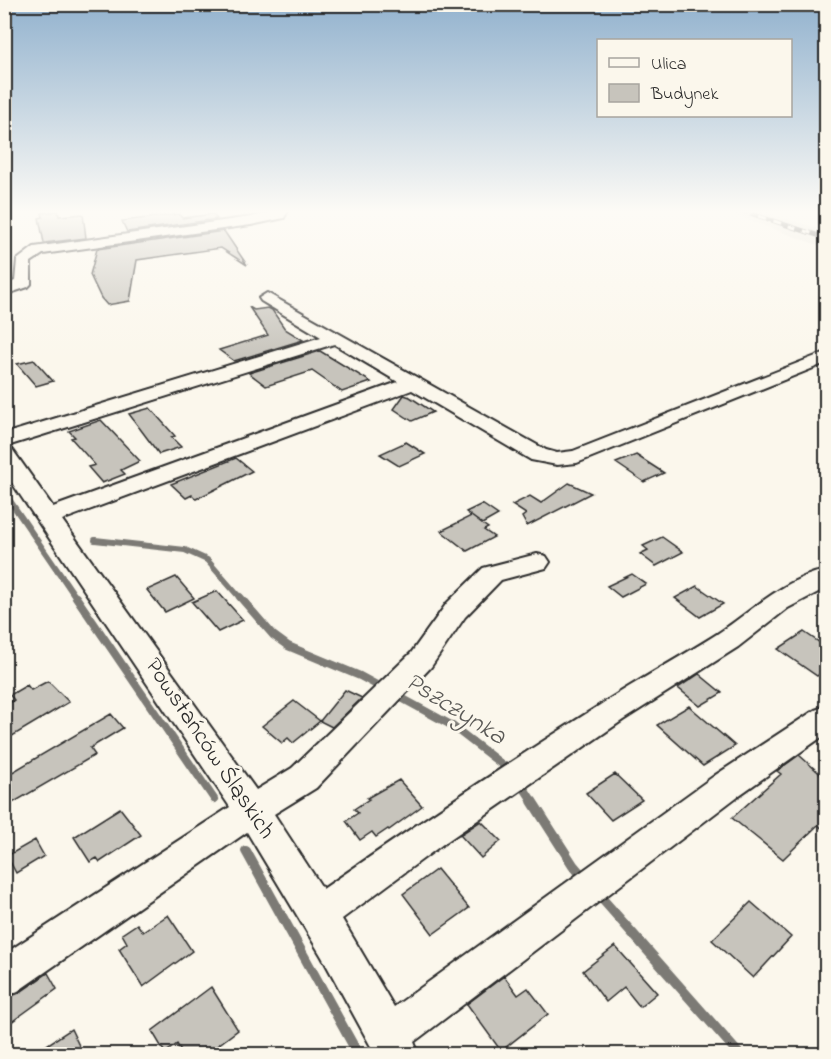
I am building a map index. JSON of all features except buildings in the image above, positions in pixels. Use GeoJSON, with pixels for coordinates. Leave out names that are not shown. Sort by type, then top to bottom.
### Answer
{"type":"FeatureCollection","features":[{"type":"Feature","properties":{"kind":"street"},"geometry":{"type":"LineString","coordinates":[[4,290],[23,284],[24,260]]}},
{"type":"Feature","properties":{"kind":"street"},"geometry":{"type":"LineString","coordinates":[[267,298],[539,455],[550,458],[577,457],[826,357]]}},
{"type":"Feature","properties":{"kind":"street"},"geometry":{"type":"LineString","coordinates":[[4,441],[330,340],[333,336]]}},
{"type":"Feature","properties":{"kind":"street"},"geometry":{"type":"LineString","coordinates":[[47,517],[412,382]]}},
{"type":"Feature","properties":{"kind":"street","name":"Powstańców Śląskich"},"geometry":{"type":"LineString","coordinates":[[4,454],[98,586],[251,811],[318,915],[393,1045]]}},
{"type":"Feature","properties":{"kind":"street"},"geometry":{"type":"LineString","coordinates":[[4,977],[304,778],[421,660],[456,610],[492,574],[537,562]]}},
{"type":"Feature","properties":{"kind":"street"},"geometry":{"type":"LineString","coordinates":[[318,915],[430,833],[612,712],[728,640],[778,602],[826,578]]}},
{"type":"Feature","properties":{"kind":"street"},"geometry":{"type":"LineString","coordinates":[[393,1045],[574,898],[726,786],[826,718]]}},
{"type":"Feature","properties":{"kind":"waterway","name":"Pszczynka"},"geometry":{"type":"LineString","coordinates":[[4,492],[77,599]]}},
{"type":"Feature","properties":{"kind":"waterway","name":"Pszczynka"},"geometry":{"type":"LineString","coordinates":[[95,540],[185,550],[207,560],[241,599]]}},
{"type":"Feature","properties":{"kind":"waterway"},"geometry":{"type":"LineString","coordinates":[[76,597],[214,799]]}},
{"type":"Feature","properties":{"kind":"waterway","name":"Pszczynka"},"geometry":{"type":"LineString","coordinates":[[240,597],[273,635],[288,646],[360,676],[384,689]]}},
{"type":"Feature","properties":{"kind":"waterway","name":"Pszczynka"},"geometry":{"type":"LineString","coordinates":[[396,695],[451,725],[509,770]]}},
{"type":"Feature","properties":{"kind":"waterway","name":"Pszczynka"},"geometry":{"type":"LineString","coordinates":[[520,782],[533,802]]}},
{"type":"Feature","properties":{"kind":"waterway","name":"Pszczynka"},"geometry":{"type":"LineString","coordinates":[[532,801],[573,865],[584,878]]}},
{"type":"Feature","properties":{"kind":"waterway"},"geometry":{"type":"LineString","coordinates":[[246,851],[358,1054]]}},
{"type":"Feature","properties":{"kind":"waterway","name":"Pszczynka"},"geometry":{"type":"LineString","coordinates":[[597,893],[739,1054]]}}]}
